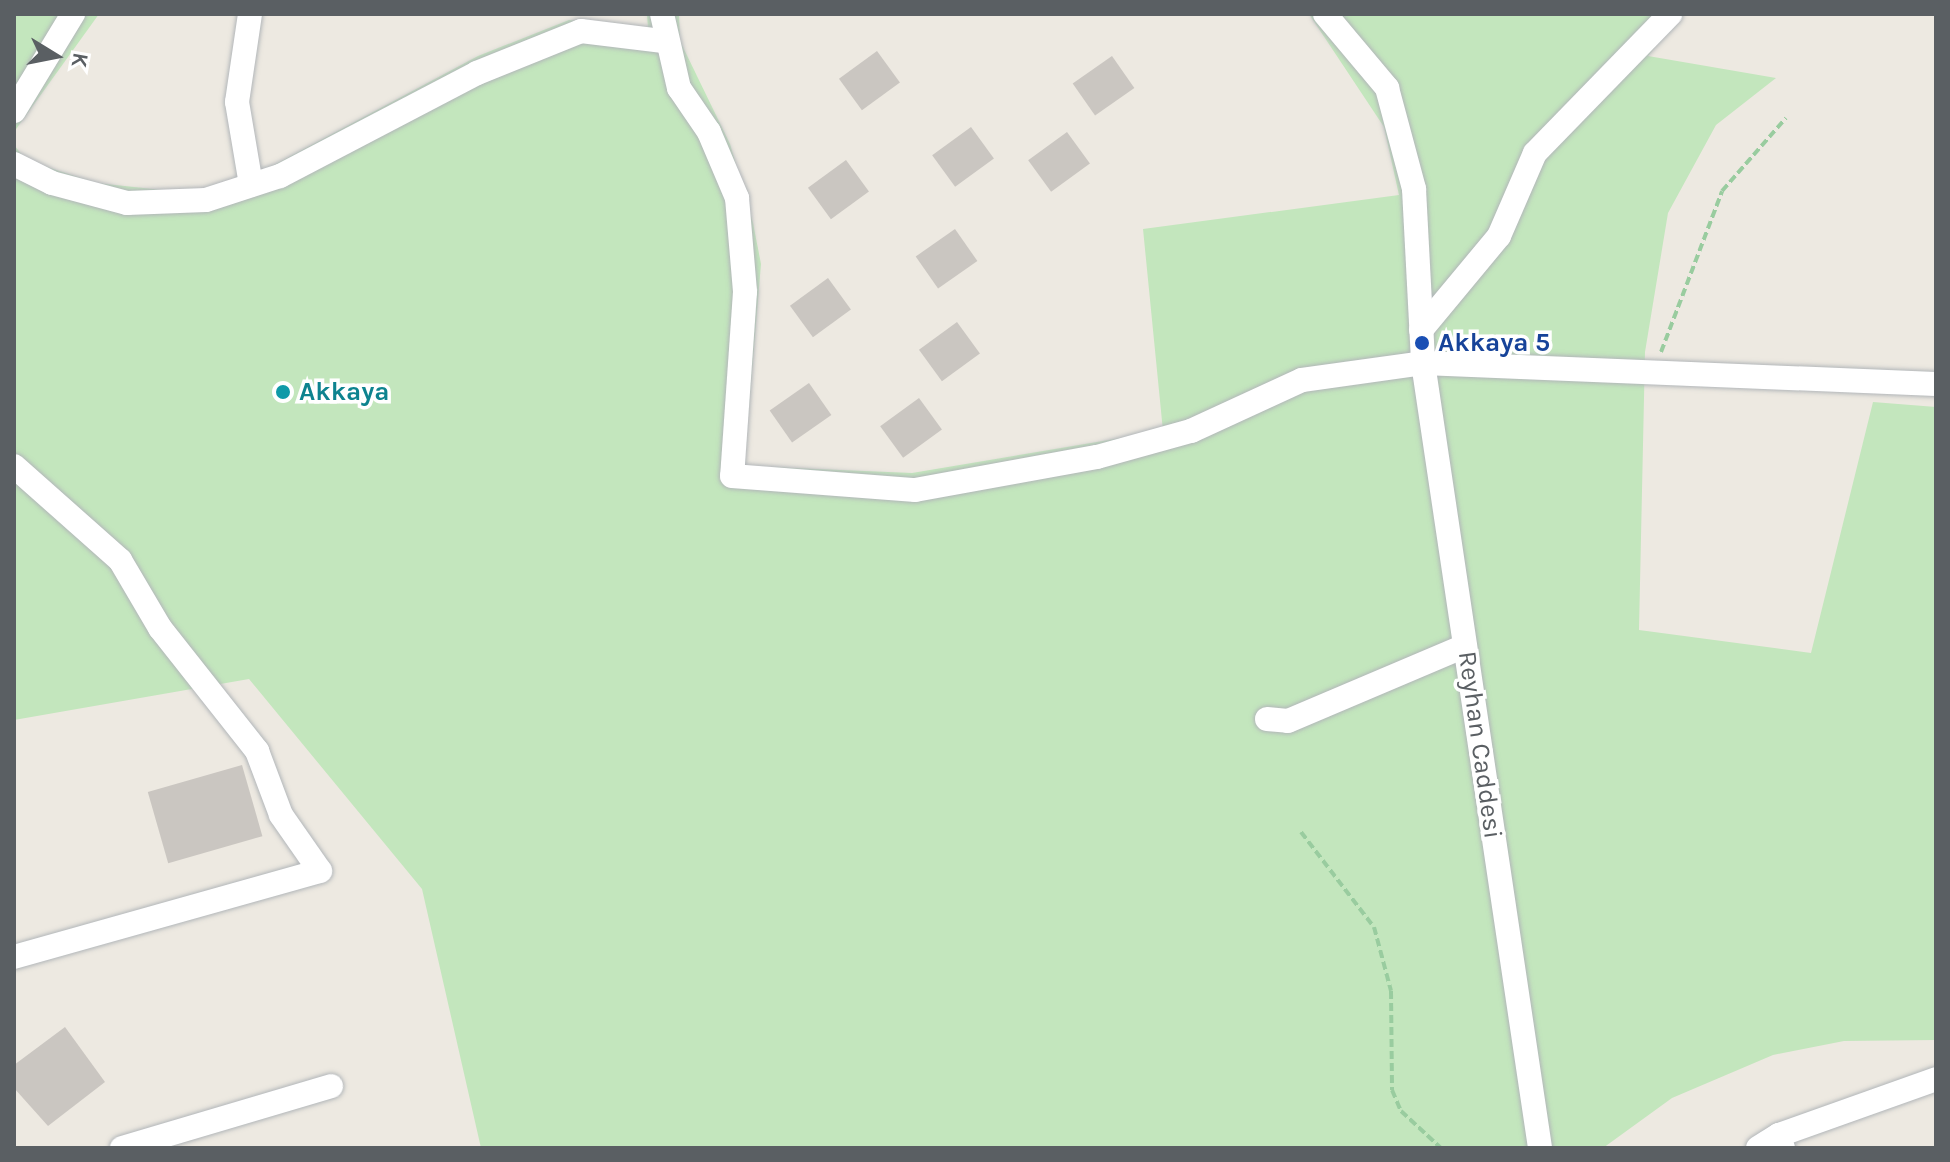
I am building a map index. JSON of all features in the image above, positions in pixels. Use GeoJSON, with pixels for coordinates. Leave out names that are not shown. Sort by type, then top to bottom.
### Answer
{"type":"FeatureCollection","features":[{"type":"Feature","properties":{"kind":"street"},"geometry":{"type":"LineString","coordinates":[[14,111],[73,14]]}},
{"type":"Feature","properties":{"kind":"street"},"geometry":{"type":"LineString","coordinates":[[250,14],[237,102],[251,185]]}},
{"type":"Feature","properties":{"kind":"street"},"geometry":{"type":"LineString","coordinates":[[662,14],[663,41],[737,198],[745,292],[732,476],[915,490],[1097,457],[1191,431],[1302,380],[1422,345],[1656,369],[1936,384]]}},
{"type":"Feature","properties":{"kind":"street","name":"Reyhan Caddesi"},"geometry":{"type":"LineString","coordinates":[[1325,14],[1387,88],[1414,189],[1422,345],[1540,1148]]}},
{"type":"Feature","properties":{"kind":"street"},"geometry":{"type":"LineString","coordinates":[[1422,345],[1499,236],[1535,153],[1670,14]]}},
{"type":"Feature","properties":{"kind":"street"},"geometry":{"type":"LineString","coordinates":[[14,164],[127,203],[206,200],[251,185],[477,73],[581,31],[663,41]]}},
{"type":"Feature","properties":{"kind":"street"},"geometry":{"type":"LineString","coordinates":[[14,466],[120,560],[160,628],[257,751],[281,815],[320,871],[14,957]]}},
{"type":"Feature","properties":{"kind":"street"},"geometry":{"type":"LineString","coordinates":[[1267,719],[1288,721],[1465,646]]}},
{"type":"Feature","properties":{"kind":"street"},"geometry":{"type":"LineString","coordinates":[[1773,1144],[1936,1079]]}},
{"type":"Feature","properties":{"kind":"street"},"geometry":{"type":"LineString","coordinates":[[122,1148],[331,1086]]}},
{"type":"Feature","properties":{"kind":"path"},"geometry":{"type":"LineString","coordinates":[[1656,369],[1722,191],[1786,118]]}},
{"type":"Feature","properties":{"kind":"path"},"geometry":{"type":"LineString","coordinates":[[1301,832],[1374,927],[1391,991],[1392,1090],[1401,1111],[1441,1148]]}},
{"type":"Feature","properties":{"kind":"green space"},"geometry":{"type":"Polygon","coordinates":[[[14,14],[99,14],[14,132],[14,14]]]}},
{"type":"Feature","properties":{"kind":"green space"},"geometry":{"type":"Polygon","coordinates":[[[647,14],[679,14],[680,41],[730,144],[753,223],[761,264],[744,466],[912,473],[1163,431],[1143,229],[1399,195],[1384,127],[1309,14],[1680,14],[1648,56],[1776,78],[1716,125],[1668,213],[1645,352],[1639,630],[1811,653],[1873,402],[1936,407],[1936,1040],[1844,1041],[1773,1055],[1672,1098],[1603,1148],[481,1148],[422,889],[249,679],[14,720],[14,145],[26,160],[96,183],[191,193],[261,172],[478,56],[569,20],[648,28],[647,14]]]}},
{"type":"Feature","properties":{"kind":"building"},"geometry":{"type":"Polygon","coordinates":[[[877,51],[900,83],[862,110],[839,79],[877,51]]]}},
{"type":"Feature","properties":{"kind":"building"},"geometry":{"type":"Polygon","coordinates":[[[1112,56],[1134,88],[1095,115],[1073,84],[1112,56]]]}},
{"type":"Feature","properties":{"kind":"building"},"geometry":{"type":"Polygon","coordinates":[[[971,127],[994,159],[955,187],[932,155],[971,127]]]}},
{"type":"Feature","properties":{"kind":"building"},"geometry":{"type":"Polygon","coordinates":[[[1067,132],[1090,164],[1051,192],[1028,160],[1067,132]]]}},
{"type":"Feature","properties":{"kind":"building"},"geometry":{"type":"Polygon","coordinates":[[[846,160],[869,192],[831,219],[808,188],[846,160]]]}},
{"type":"Feature","properties":{"kind":"building"},"geometry":{"type":"Polygon","coordinates":[[[955,229],[977,261],[938,288],[916,257],[955,229]]]}},
{"type":"Feature","properties":{"kind":"building"},"geometry":{"type":"Polygon","coordinates":[[[828,278],[851,310],[813,337],[790,306],[828,278]]]}},
{"type":"Feature","properties":{"kind":"building"},"geometry":{"type":"Polygon","coordinates":[[[957,322],[980,354],[942,381],[919,350],[957,322]]]}},
{"type":"Feature","properties":{"kind":"building"},"geometry":{"type":"Polygon","coordinates":[[[809,383],[831,415],[792,442],[770,411],[809,383]]]}},
{"type":"Feature","properties":{"kind":"building"},"geometry":{"type":"Polygon","coordinates":[[[919,398],[942,430],[903,458],[880,426],[919,398]]]}},
{"type":"Feature","properties":{"kind":"building"},"geometry":{"type":"Polygon","coordinates":[[[242,765],[262,836],[168,863],[148,792],[242,765]]]}},
{"type":"Feature","properties":{"kind":"building"},"geometry":{"type":"Polygon","coordinates":[[[65,1027],[105,1082],[48,1126],[14,1088],[14,1065],[65,1027]]]}},
{"type":"Feature","properties":{"kind":"place","name":"Akkaya 5"},"geometry":{"type":"Point","coordinates":[1422,343]}},
{"type":"Feature","properties":{"kind":"place","name":"Akkaya"},"geometry":{"type":"Point","coordinates":[283,392]}}]}
